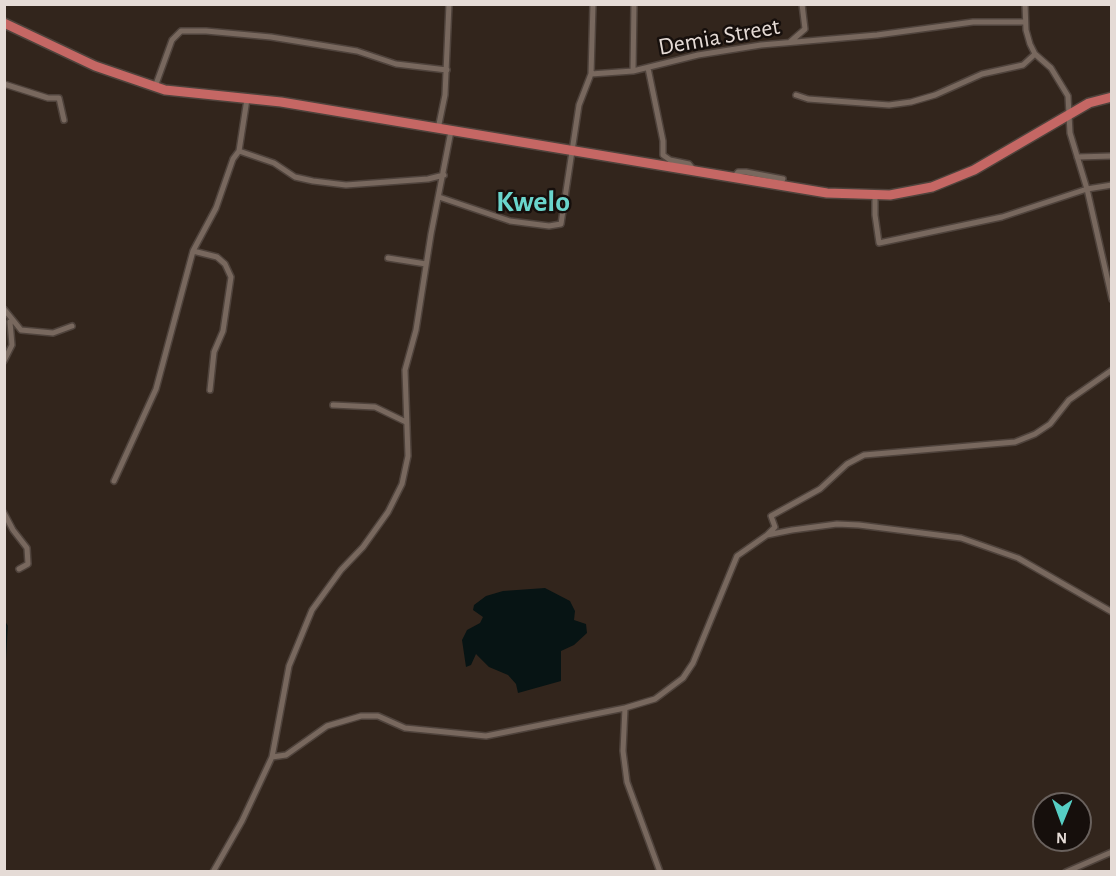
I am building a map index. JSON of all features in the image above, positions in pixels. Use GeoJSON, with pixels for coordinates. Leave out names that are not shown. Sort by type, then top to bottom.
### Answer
{"type":"FeatureCollection","features":[{"type":"Feature","properties":{"kind":"main road"},"geometry":{"type":"LineString","coordinates":[[4,23],[94,66],[155,87],[247,99],[571,150],[805,190],[875,195],[904,194],[953,179],[1066,114],[1089,103],[1112,97]]}},
{"type":"Feature","properties":{"kind":"main road"},"geometry":{"type":"LineString","coordinates":[[1066,114],[1091,96],[1112,92]]}},
{"type":"Feature","properties":{"kind":"street"},"geometry":{"type":"LineString","coordinates":[[438,129],[447,70],[449,4]]}},
{"type":"Feature","properties":{"kind":"street"},"geometry":{"type":"LineString","coordinates":[[439,197],[510,221],[549,226],[561,225],[579,105],[591,74],[593,4]]}},
{"type":"Feature","properties":{"kind":"street"},"geometry":{"type":"LineString","coordinates":[[633,71],[634,4]]}},
{"type":"Feature","properties":{"kind":"street"},"geometry":{"type":"LineString","coordinates":[[789,43],[805,29],[802,4]]}},
{"type":"Feature","properties":{"kind":"street"},"geometry":{"type":"LineString","coordinates":[[1025,4],[1025,22],[1035,54],[1051,68],[1068,96],[1066,114],[1070,133],[1087,189],[1112,300]]}},
{"type":"Feature","properties":{"kind":"street","name":"Demia Street"},"geometry":{"type":"LineString","coordinates":[[591,74],[633,71],[731,49],[877,35],[973,22],[1025,22]]}},
{"type":"Feature","properties":{"kind":"street"},"geometry":{"type":"LineString","coordinates":[[155,87],[172,40],[181,31],[206,30],[271,37],[357,51],[396,64],[447,70]]}},
{"type":"Feature","properties":{"kind":"street"},"geometry":{"type":"LineString","coordinates":[[796,94],[821,100],[899,104],[935,95],[982,74],[1023,65],[1035,54]]}},
{"type":"Feature","properties":{"kind":"street"},"geometry":{"type":"LineString","coordinates":[[648,68],[663,141],[663,155],[670,160],[689,164],[694,171]]}},
{"type":"Feature","properties":{"kind":"street"},"geometry":{"type":"LineString","coordinates":[[4,84],[48,98],[59,98],[64,120]]}},
{"type":"Feature","properties":{"kind":"street"},"geometry":{"type":"LineString","coordinates":[[114,481],[156,389],[193,251],[216,208],[233,159],[239,152],[247,99]]}},
{"type":"Feature","properties":{"kind":"street"},"geometry":{"type":"LineString","coordinates":[[213,872],[242,821],[272,758],[289,666],[309,616],[341,570],[369,538],[402,484],[408,456],[405,370],[416,330],[450,131]]}},
{"type":"Feature","properties":{"kind":"street"},"geometry":{"type":"LineString","coordinates":[[239,152],[274,163],[296,177],[313,181],[352,184],[428,179],[444,175]]}},
{"type":"Feature","properties":{"kind":"street"},"geometry":{"type":"LineString","coordinates":[[1077,157],[1112,156]]}},
{"type":"Feature","properties":{"kind":"street"},"geometry":{"type":"LineString","coordinates":[[734,177],[738,172],[746,172],[783,179]]}},
{"type":"Feature","properties":{"kind":"street"},"geometry":{"type":"LineString","coordinates":[[875,195],[874,215],[879,243],[1015,214],[1087,189],[1112,185]]}},
{"type":"Feature","properties":{"kind":"street"},"geometry":{"type":"LineString","coordinates":[[193,251],[222,261],[230,270],[231,277],[227,312],[214,352],[210,390]]}},
{"type":"Feature","properties":{"kind":"street"},"geometry":{"type":"LineString","coordinates":[[388,258],[426,264]]}},
{"type":"Feature","properties":{"kind":"street"},"geometry":{"type":"LineString","coordinates":[[6,310],[15,325],[28,331],[52,333],[72,326]]}},
{"type":"Feature","properties":{"kind":"street"},"geometry":{"type":"LineString","coordinates":[[4,361],[12,345],[12,327],[6,310]]}},
{"type":"Feature","properties":{"kind":"street"},"geometry":{"type":"LineString","coordinates":[[272,758],[286,755],[327,726],[361,716],[378,716],[405,728],[486,736],[625,708],[655,699],[683,678],[703,643],[737,556],[767,535],[774,527],[771,516],[820,489],[848,464],[864,455],[1015,442],[1035,434],[1050,424],[1069,399],[1112,370]]}},
{"type":"Feature","properties":{"kind":"street"},"geometry":{"type":"LineString","coordinates":[[333,405],[375,407],[406,422]]}},
{"type":"Feature","properties":{"kind":"street"},"geometry":{"type":"LineString","coordinates":[[4,513],[13,530],[27,548],[28,564],[19,569]]}},
{"type":"Feature","properties":{"kind":"street"},"geometry":{"type":"LineString","coordinates":[[767,535],[837,524],[909,530],[962,538],[1018,558],[1112,612]]}},
{"type":"Feature","properties":{"kind":"street"},"geometry":{"type":"LineString","coordinates":[[625,708],[623,751],[626,773],[660,872]]}},
{"type":"Feature","properties":{"kind":"street"},"geometry":{"type":"LineString","coordinates":[[1066,872],[1112,852]]}},
{"type":"Feature","properties":{"kind":"shaded area"},"geometry":{"type":"Polygon","coordinates":[[[545,588],[570,601],[575,611],[574,620],[586,624],[587,633],[574,645],[561,651],[561,681],[518,693],[516,684],[508,675],[489,667],[476,654],[471,665],[466,667],[462,640],[467,630],[480,623],[483,617],[473,610],[474,605],[486,596],[503,591],[545,588]]]}},
{"type":"Feature","properties":{"kind":"waterway"},"geometry":{"type":"LineString","coordinates":[[4,621],[7,626],[4,685]]}},
{"type":"Feature","properties":{"kind":"district","name":"Kwelo"},"geometry":{"type":"Point","coordinates":[533,202]}}]}
